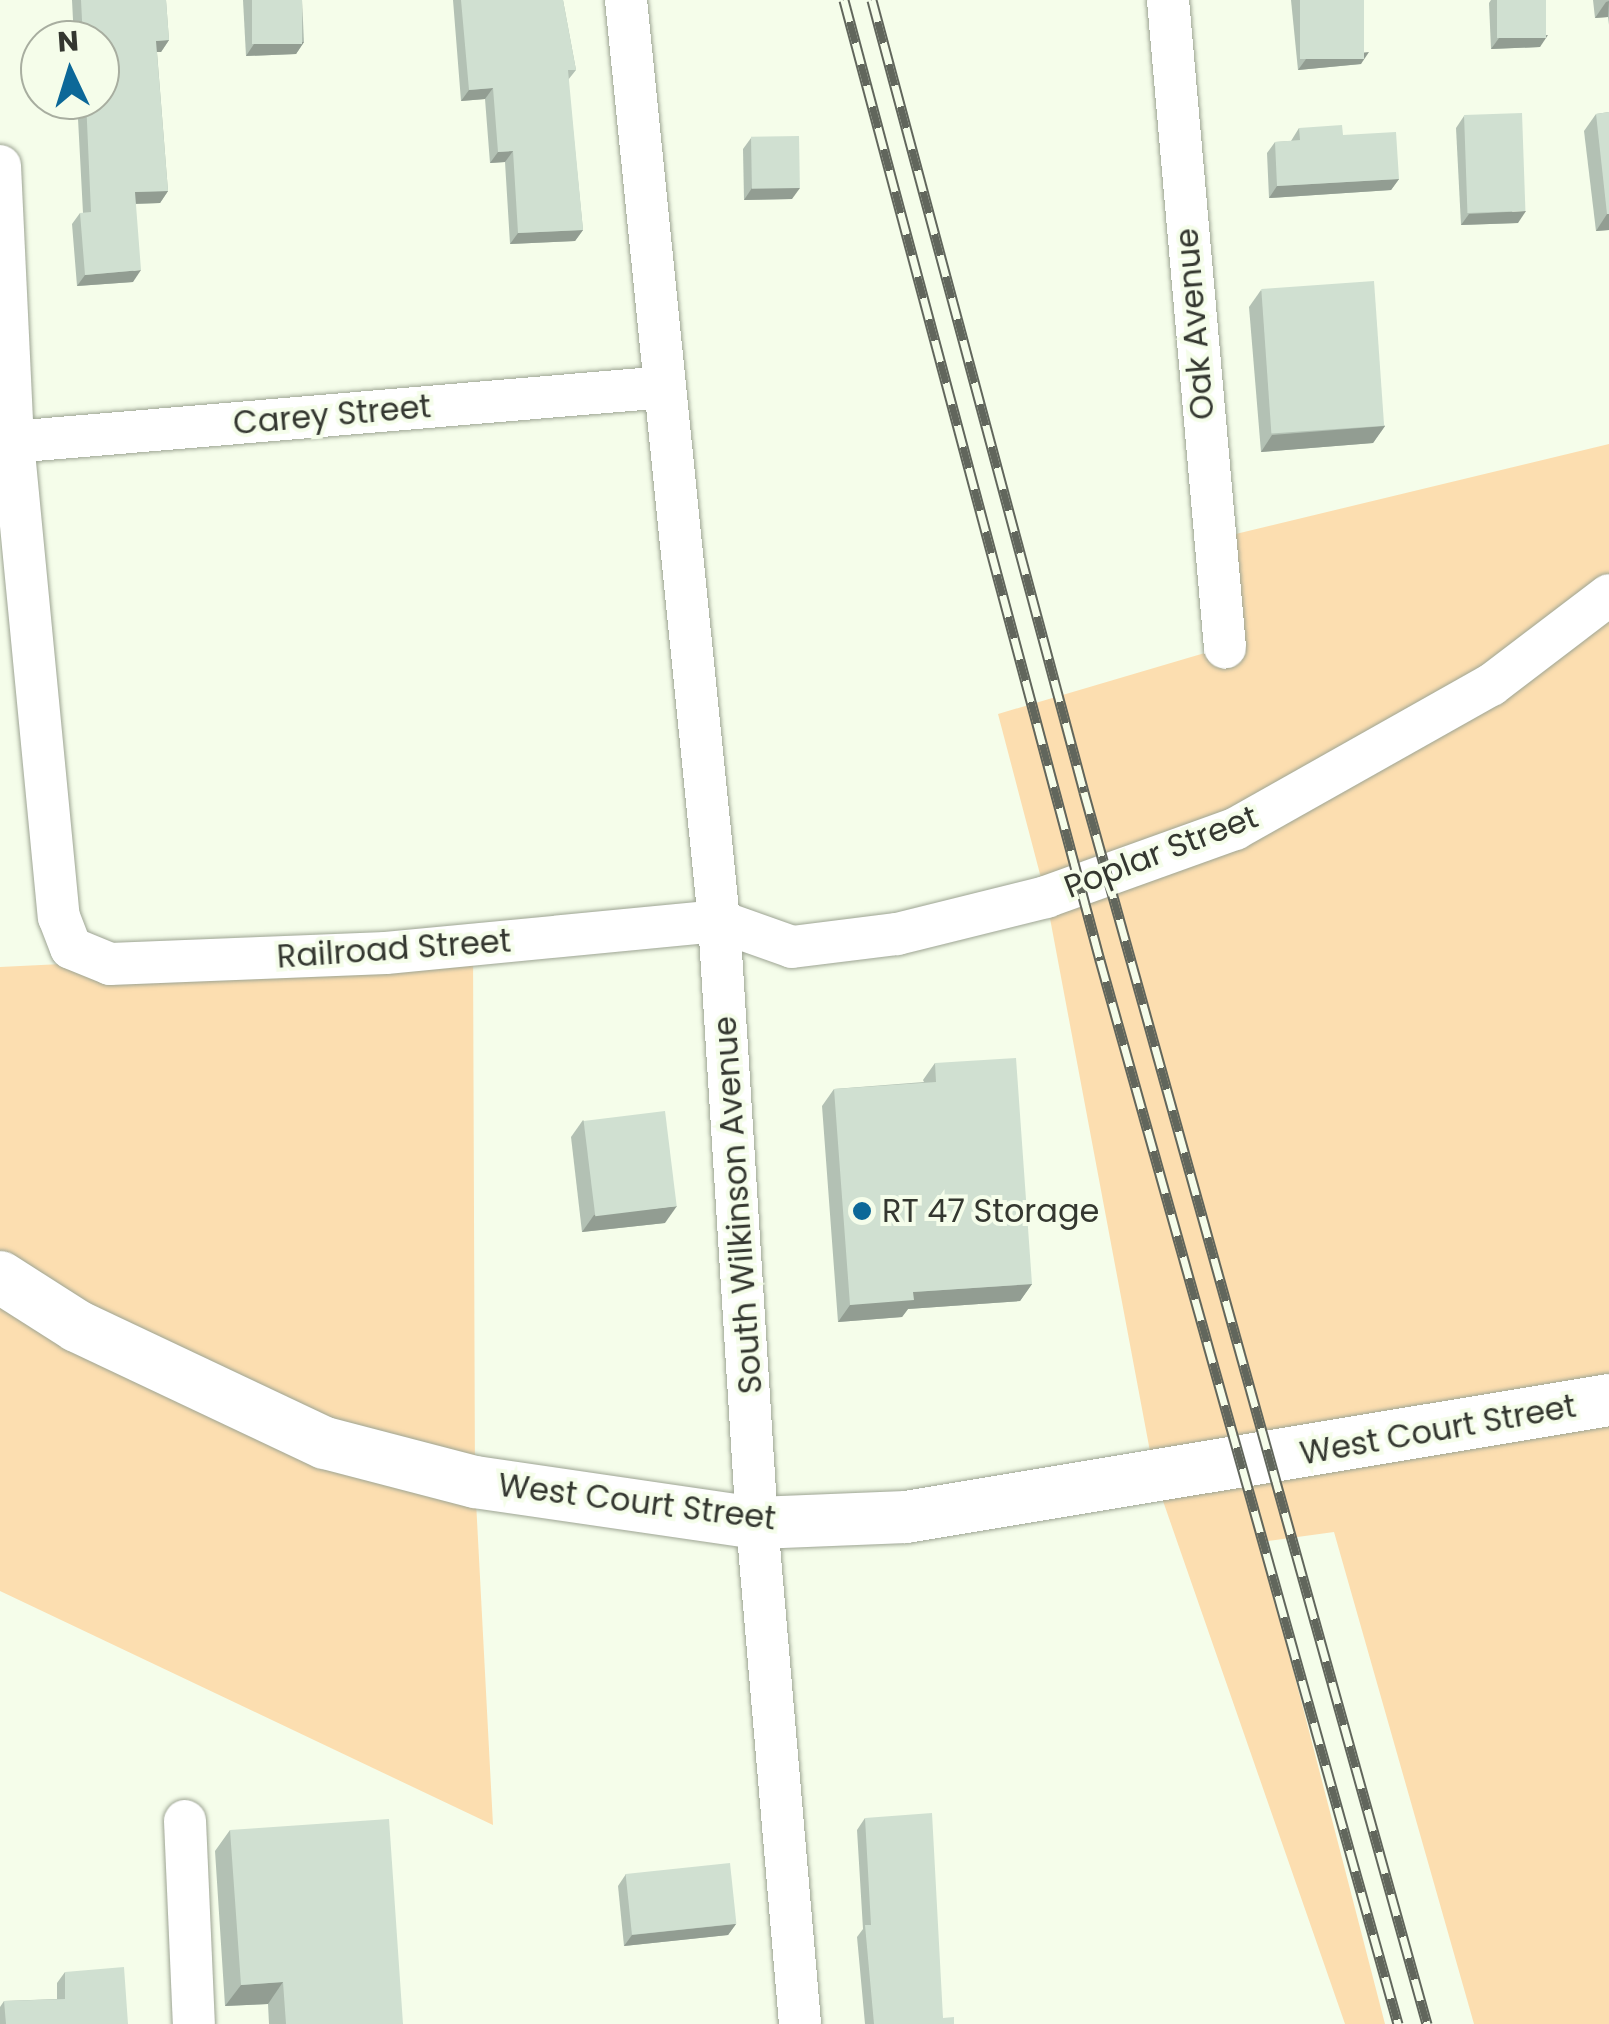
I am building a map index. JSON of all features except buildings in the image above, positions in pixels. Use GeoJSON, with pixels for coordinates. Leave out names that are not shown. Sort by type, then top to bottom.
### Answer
{"type":"FeatureCollection","features":[{"type":"Feature","properties":{"kind":"main road","name":"West Court Street"},"geometry":{"type":"LineString","coordinates":[[0,1278],[77,1326],[325,1443],[476,1482],[757,1523],[906,1518],[1609,1400]]}},
{"type":"Feature","properties":{"kind":"street","name":"South Wilkinson Avenue"},"geometry":{"type":"LineString","coordinates":[[626,0],[719,921],[757,1523],[800,2024]]}},
{"type":"Feature","properties":{"kind":"street","name":"Oak Avenue"},"geometry":{"type":"LineString","coordinates":[[1168,0],[1225,647]]}},
{"type":"Feature","properties":{"kind":"street"},"geometry":{"type":"LineString","coordinates":[[0,166],[7,442]]}},
{"type":"Feature","properties":{"kind":"street","name":"Carey Street"},"geometry":{"type":"LineString","coordinates":[[7,442],[665,388]]}},
{"type":"Feature","properties":{"kind":"street","name":"Railroad Street"},"geometry":{"type":"LineString","coordinates":[[7,442],[59,916],[71,948],[110,964],[386,953],[719,921]]}},
{"type":"Feature","properties":{"kind":"street","name":"Poplar Street"},"geometry":{"type":"LineString","coordinates":[[719,921],[792,947],[897,934],[1046,897],[1235,829],[1491,685],[1609,595]]}},
{"type":"Feature","properties":{"kind":"street"},"geometry":{"type":"LineString","coordinates":[[185,1821],[194,2024]]}},
{"type":"Feature","properties":{"kind":"shaded area"},"geometry":{"type":"Polygon","coordinates":[[[1609,444],[1609,2024],[1474,2024],[1334,1532],[1260,1542],[1385,2024],[1345,2024],[1155,1478],[1046,897],[998,714],[1225,647],[1215,539],[1609,444]]]}},
{"type":"Feature","properties":{"kind":"shaded area"},"geometry":{"type":"Polygon","coordinates":[[[473,944],[475,1482],[493,1825],[0,1591],[0,967],[473,944]]]}},
{"type":"Feature","properties":{"kind":"railway"},"geometry":{"type":"LineString","coordinates":[[844,0],[1100,960],[1398,2024]]}},
{"type":"Feature","properties":{"kind":"railway"},"geometry":{"type":"LineString","coordinates":[[872,0],[1084,792],[1427,2024]]}},
{"type":"Feature","properties":{"kind":"place","name":"RT 47 Storage"},"geometry":{"type":"Point","coordinates":[862,1211]}}]}
